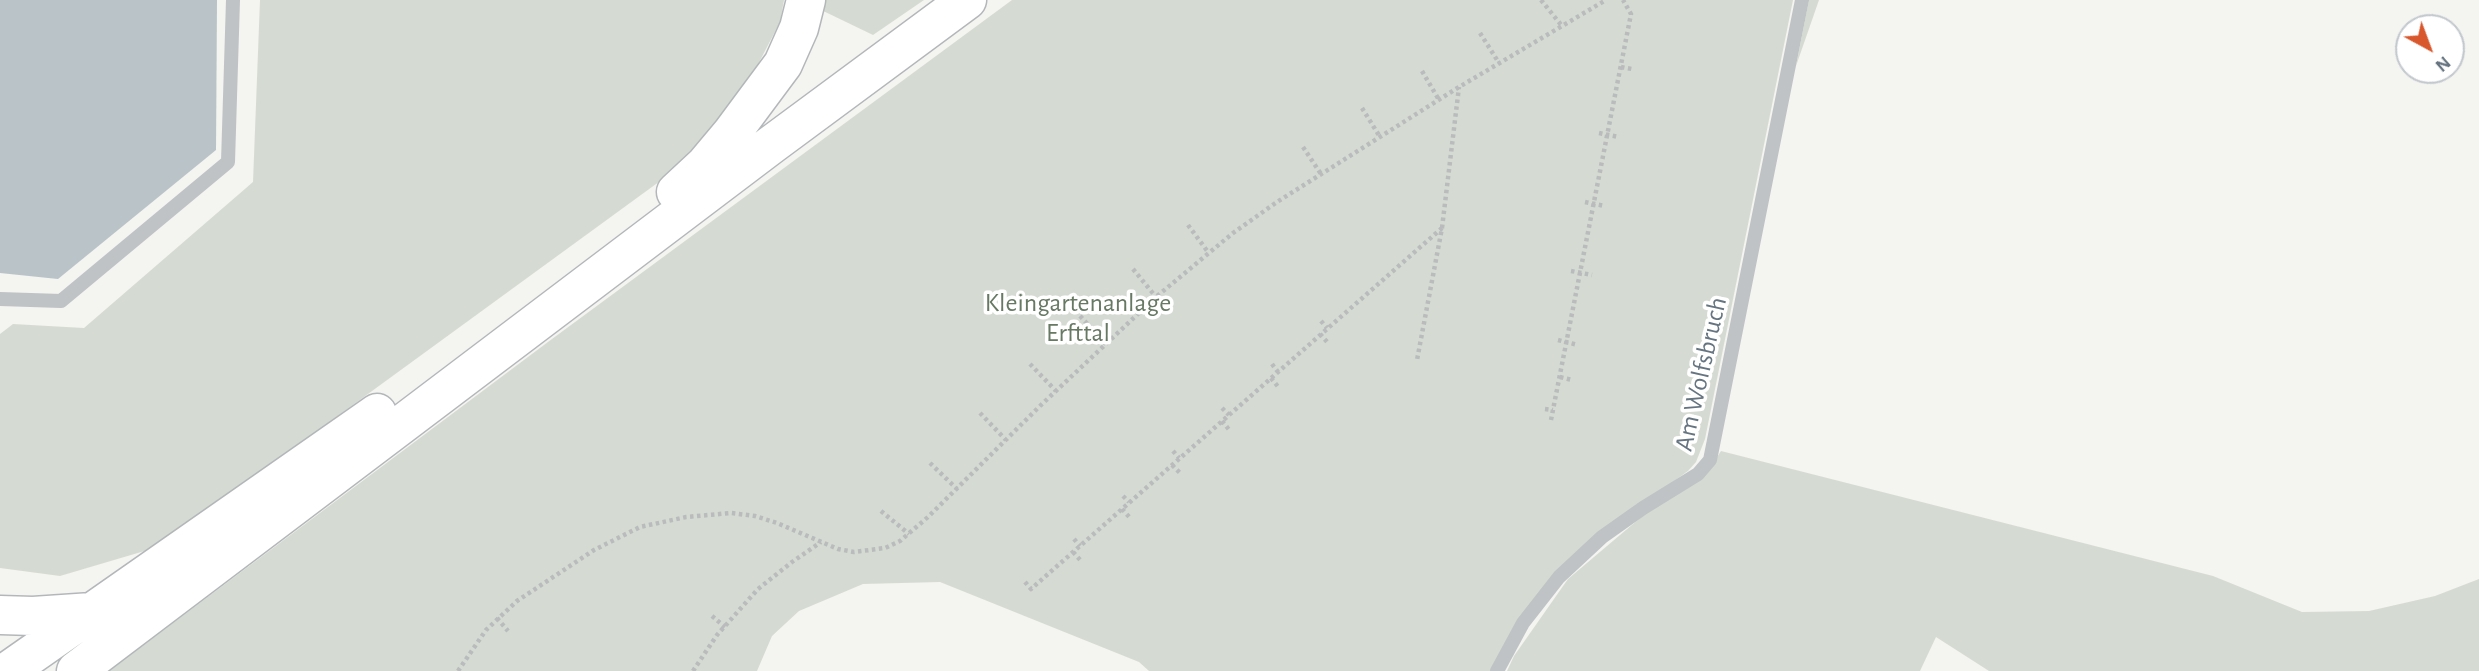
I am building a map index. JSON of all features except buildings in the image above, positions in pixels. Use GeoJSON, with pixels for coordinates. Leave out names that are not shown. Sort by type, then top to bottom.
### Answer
{"type":"FeatureCollection","features":[{"type":"Feature","properties":{"kind":"highway"},"geometry":{"type":"LineString","coordinates":[[8,671],[408,391],[664,204],[705,165],[758,100],[783,64],[799,28],[806,0]]}},
{"type":"Feature","properties":{"kind":"highway"},"geometry":{"type":"LineString","coordinates":[[76,671],[760,153],[967,0]]}},
{"type":"Feature","properties":{"kind":"highway"},"geometry":{"type":"LineString","coordinates":[[0,615],[94,612]]}},
{"type":"Feature","properties":{"kind":"lane"},"geometry":{"type":"LineString","coordinates":[[0,299],[61,301],[228,162],[233,0]]}},
{"type":"Feature","properties":{"kind":"lane","name":"Am Wolfsbruch"},"geometry":{"type":"LineString","coordinates":[[1497,671],[1518,632],[1559,577],[1602,537],[1698,474],[1710,460],[1802,0]]}},
{"type":"Feature","properties":{"kind":"path"},"geometry":{"type":"LineString","coordinates":[[1541,0],[1562,26]]}},
{"type":"Feature","properties":{"kind":"path"},"geometry":{"type":"LineString","coordinates":[[458,671],[497,618],[542,583],[594,550],[640,527],[706,514],[731,513],[755,516],[838,549],[869,552],[885,548],[909,534],[1056,391],[1208,252],[1254,217],[1321,174],[1605,0]]}},
{"type":"Feature","properties":{"kind":"path"},"geometry":{"type":"LineString","coordinates":[[1551,420],[1631,14],[1623,0]]}},
{"type":"Feature","properties":{"kind":"path"},"geometry":{"type":"LineString","coordinates":[[1480,33],[1499,64]]}},
{"type":"Feature","properties":{"kind":"path"},"geometry":{"type":"LineString","coordinates":[[1621,67],[1632,69]]}},
{"type":"Feature","properties":{"kind":"path"},"geometry":{"type":"LineString","coordinates":[[1422,71],[1439,100]]}},
{"type":"Feature","properties":{"kind":"path"},"geometry":{"type":"LineString","coordinates":[[1417,360],[1442,228],[1460,87]]}},
{"type":"Feature","properties":{"kind":"path"},"geometry":{"type":"LineString","coordinates":[[1362,108],[1380,137]]}},
{"type":"Feature","properties":{"kind":"path"},"geometry":{"type":"LineString","coordinates":[[1599,133],[1619,137]]}},
{"type":"Feature","properties":{"kind":"path"},"geometry":{"type":"LineString","coordinates":[[1303,147],[1321,174]]}},
{"type":"Feature","properties":{"kind":"path"},"geometry":{"type":"LineString","coordinates":[[1585,202],[1605,206]]}},
{"type":"Feature","properties":{"kind":"path"},"geometry":{"type":"LineString","coordinates":[[1188,225],[1208,252]]}},
{"type":"Feature","properties":{"kind":"path"},"geometry":{"type":"LineString","coordinates":[[1026,582],[1031,589],[1442,228]]}},
{"type":"Feature","properties":{"kind":"path"},"geometry":{"type":"LineString","coordinates":[[1133,270],[1156,297]]}},
{"type":"Feature","properties":{"kind":"path"},"geometry":{"type":"LineString","coordinates":[[1572,271],[1592,275]]}},
{"type":"Feature","properties":{"kind":"path"},"geometry":{"type":"LineString","coordinates":[[1080,316],[1106,344]]}},
{"type":"Feature","properties":{"kind":"path"},"geometry":{"type":"LineString","coordinates":[[1321,321],[1327,328]]}},
{"type":"Feature","properties":{"kind":"path"},"geometry":{"type":"LineString","coordinates":[[1321,334],[1328,343]]}},
{"type":"Feature","properties":{"kind":"path"},"geometry":{"type":"LineString","coordinates":[[1558,340],[1578,345]]}},
{"type":"Feature","properties":{"kind":"path"},"geometry":{"type":"LineString","coordinates":[[1030,364],[1056,391]]}},
{"type":"Feature","properties":{"kind":"path"},"geometry":{"type":"LineString","coordinates":[[1272,364],[1278,372]]}},
{"type":"Feature","properties":{"kind":"path"},"geometry":{"type":"LineString","coordinates":[[1560,377],[1572,380]]}},
{"type":"Feature","properties":{"kind":"path"},"geometry":{"type":"LineString","coordinates":[[1270,378],[1279,388]]}},
{"type":"Feature","properties":{"kind":"path"},"geometry":{"type":"LineString","coordinates":[[1222,408],[1229,415]]}},
{"type":"Feature","properties":{"kind":"path"},"geometry":{"type":"LineString","coordinates":[[1545,409],[1553,410]]}},
{"type":"Feature","properties":{"kind":"path"},"geometry":{"type":"LineString","coordinates":[[980,414],[1006,440]]}},
{"type":"Feature","properties":{"kind":"path"},"geometry":{"type":"LineString","coordinates":[[1222,421],[1230,431]]}},
{"type":"Feature","properties":{"kind":"path"},"geometry":{"type":"LineString","coordinates":[[1173,451],[1179,458]]}},
{"type":"Feature","properties":{"kind":"path"},"geometry":{"type":"LineString","coordinates":[[930,463],[957,489]]}},
{"type":"Feature","properties":{"kind":"path"},"geometry":{"type":"LineString","coordinates":[[1172,464],[1181,474]]}},
{"type":"Feature","properties":{"kind":"path"},"geometry":{"type":"LineString","coordinates":[[1123,496],[1129,502]]}},
{"type":"Feature","properties":{"kind":"path"},"geometry":{"type":"LineString","coordinates":[[1122,509],[1131,519]]}},
{"type":"Feature","properties":{"kind":"path"},"geometry":{"type":"LineString","coordinates":[[881,512],[909,534]]}},
{"type":"Feature","properties":{"kind":"path"},"geometry":{"type":"LineString","coordinates":[[1074,539],[1080,546]]}},
{"type":"Feature","properties":{"kind":"path"},"geometry":{"type":"LineString","coordinates":[[693,671],[724,627],[758,589],[821,542]]}},
{"type":"Feature","properties":{"kind":"path"},"geometry":{"type":"LineString","coordinates":[[1073,552],[1082,562]]}},
{"type":"Feature","properties":{"kind":"path"},"geometry":{"type":"LineString","coordinates":[[712,616],[724,627]]}},
{"type":"Feature","properties":{"kind":"path"},"geometry":{"type":"LineString","coordinates":[[497,618],[508,631]]}},
{"type":"Feature","properties":{"kind":"green space"},"geometry":{"type":"Polygon","coordinates":[[[260,0],[784,0],[780,22],[741,97],[667,176],[158,547],[60,576],[0,568],[0,334],[13,324],[84,328],[253,182],[260,0]]]}},
{"type":"Feature","properties":{"kind":"green space"},"geometry":{"type":"Polygon","coordinates":[[[819,0],[924,0],[873,35],[817,8],[819,0]]]}},
{"type":"Feature","properties":{"kind":"green space","name":"Kleingartenanlage Erfttal"},"geometry":{"type":"Polygon","coordinates":[[[1012,0],[1793,0],[1705,439],[1696,462],[1656,494],[1516,624],[1491,671],[1149,671],[1139,662],[940,582],[863,584],[799,611],[772,636],[757,671],[109,671],[552,339],[1012,0]]]}},
{"type":"Feature","properties":{"kind":"green space"},"geometry":{"type":"Polygon","coordinates":[[[1809,0],[1819,0],[1796,66],[1809,0]]]}},
{"type":"Feature","properties":{"kind":"green space"},"geometry":{"type":"Polygon","coordinates":[[[1721,451],[2213,576],[2302,612],[2369,611],[2435,596],[2479,579],[2479,671],[1989,671],[1936,637],[1920,671],[1507,671],[1514,656],[1568,579],[1646,513],[1709,470],[1721,451]]]}},
{"type":"Feature","properties":{"kind":"shaded area"},"geometry":{"type":"Polygon","coordinates":[[[0,0],[217,0],[216,150],[58,279],[0,273],[0,0]]]}}]}
